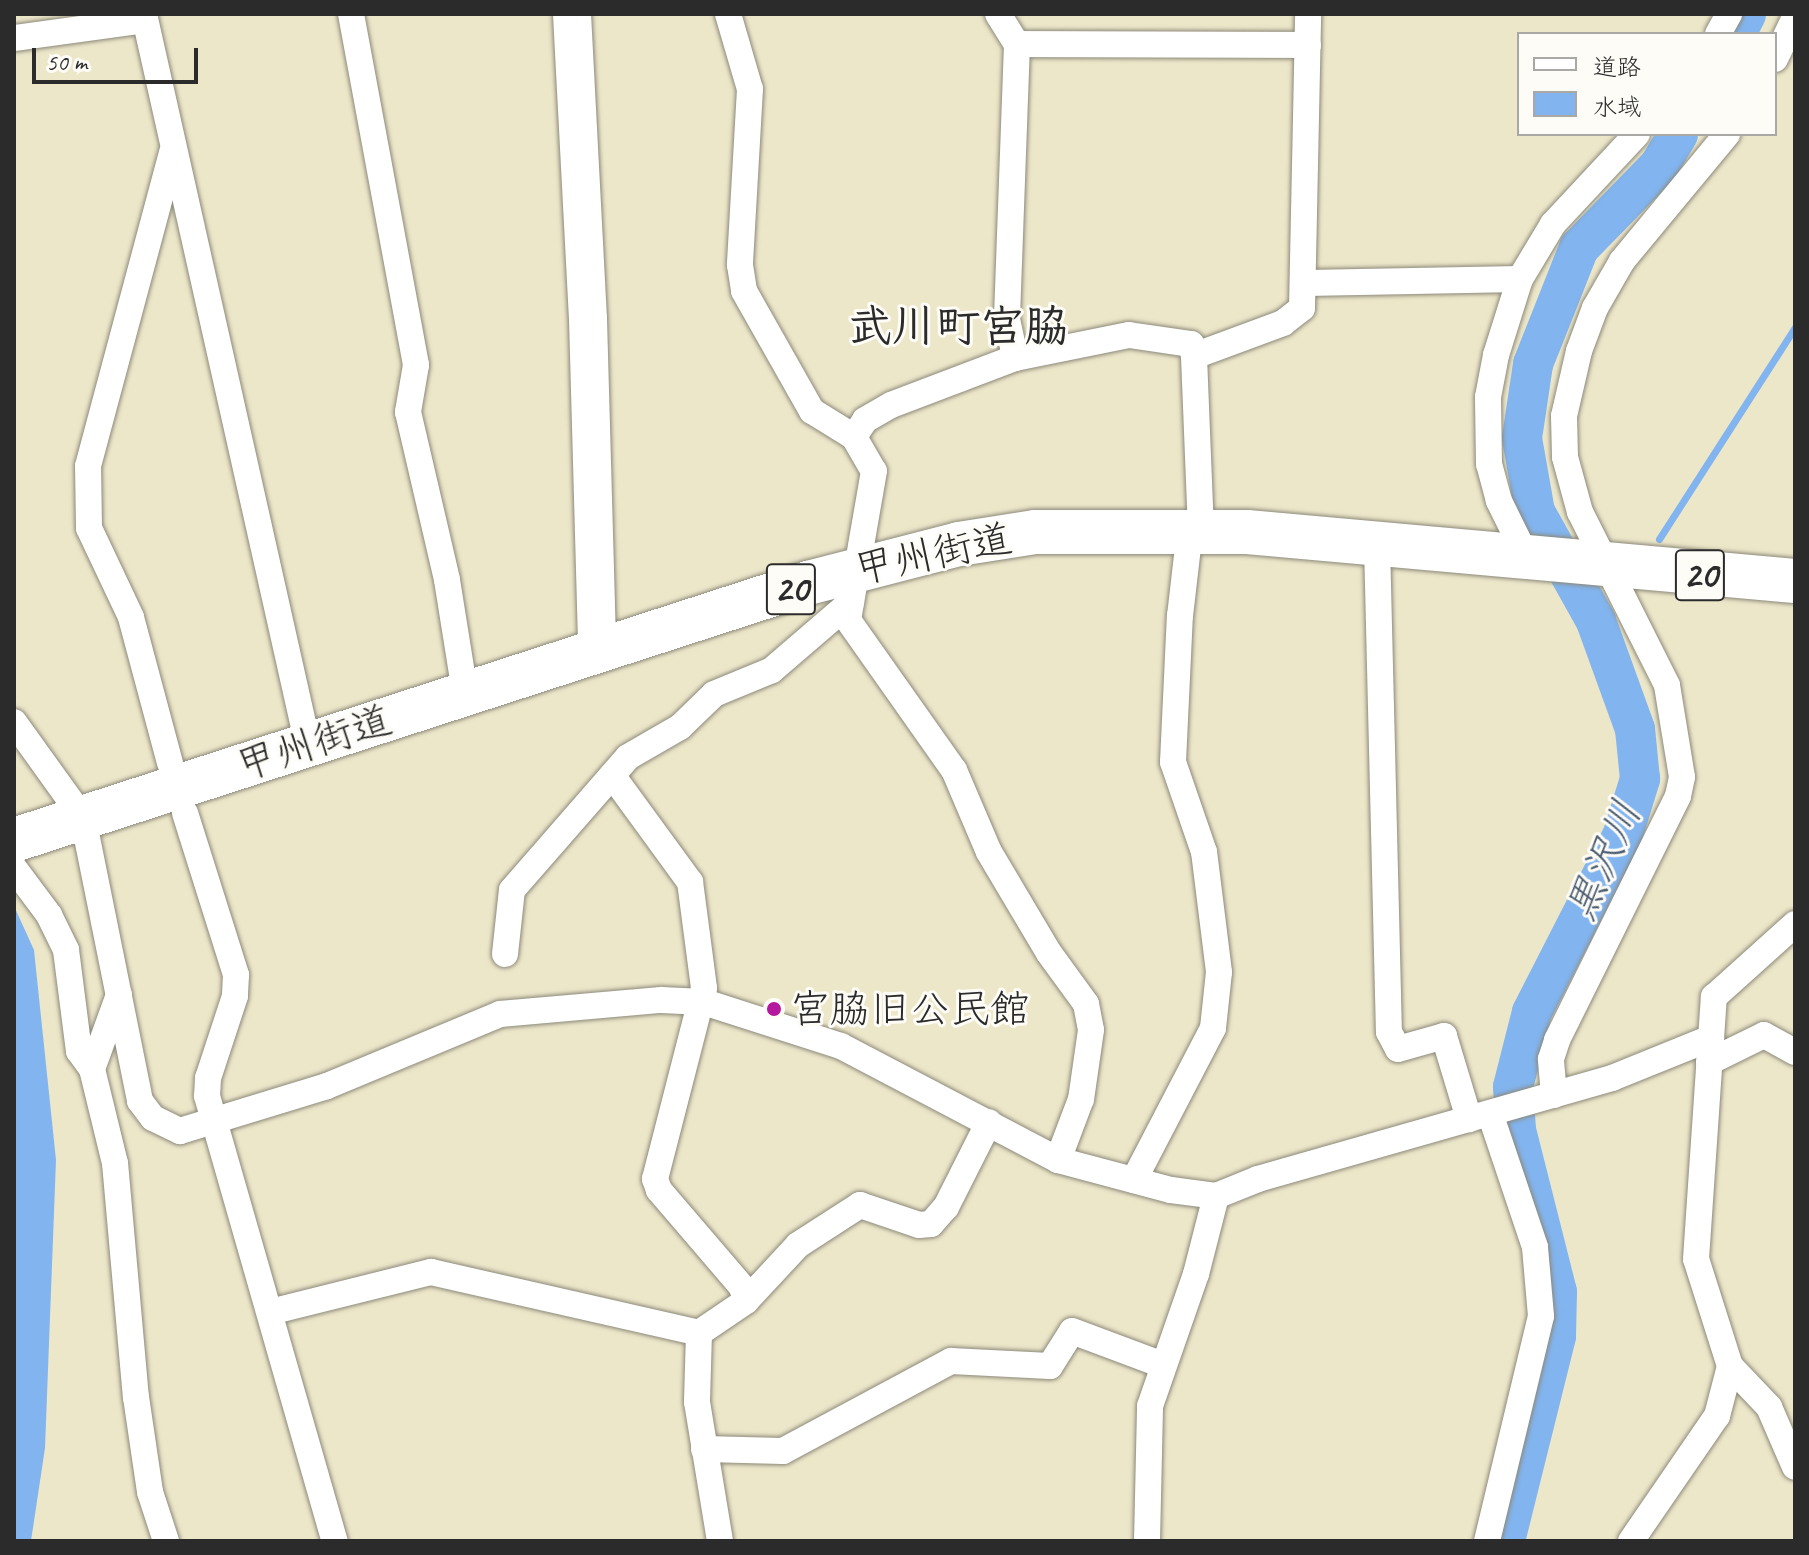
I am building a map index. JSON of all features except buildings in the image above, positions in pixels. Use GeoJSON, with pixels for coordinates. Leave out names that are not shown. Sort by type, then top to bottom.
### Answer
{"type":"FeatureCollection","features":[{"type":"Feature","properties":{"kind":"highway","name":"甲州街道"},"geometry":{"type":"LineString","coordinates":[[14,840],[597,651],[855,585],[1035,532],[1195,530],[1795,581]]}},
{"type":"Feature","properties":{"kind":"street"},"geometry":{"type":"LineString","coordinates":[[351,14],[416,365],[408,412],[447,580],[465,693]]}},
{"type":"Feature","properties":{"kind":"street"},"geometry":{"type":"LineString","coordinates":[[572,14],[587,287],[597,651]]}},
{"type":"Feature","properties":{"kind":"street"},"geometry":{"type":"LineString","coordinates":[[728,14],[750,89],[740,265],[744,291],[812,411],[854,437],[874,471],[848,620],[954,770],[989,852],[1049,953],[1086,1004],[1091,1030],[1081,1099],[1058,1160]]}},
{"type":"Feature","properties":{"kind":"street"},"geometry":{"type":"LineString","coordinates":[[998,14],[1017,44],[1007,319],[1015,358]]}},
{"type":"Feature","properties":{"kind":"street"},"geometry":{"type":"LineString","coordinates":[[1194,356],[1283,323],[1302,308],[1306,283],[1308,14]]}},
{"type":"Feature","properties":{"kind":"street"},"geometry":{"type":"LineString","coordinates":[[1719,32],[1729,14]]}},
{"type":"Feature","properties":{"kind":"street"},"geometry":{"type":"LineString","coordinates":[[14,38],[144,17],[308,745]]}},
{"type":"Feature","properties":{"kind":"street"},"geometry":{"type":"LineString","coordinates":[[1777,55],[1795,17]]}},
{"type":"Feature","properties":{"kind":"street"},"geometry":{"type":"LineString","coordinates":[[1017,44],[1308,45]]}},
{"type":"Feature","properties":{"kind":"street"},"geometry":{"type":"LineString","coordinates":[[1527,558],[1499,501],[1489,464],[1488,397],[1520,279],[1553,224],[1635,136]]}},
{"type":"Feature","properties":{"kind":"street"},"geometry":{"type":"LineString","coordinates":[[1550,1096],[1551,1059],[1557,1040],[1678,796],[1682,777],[1667,685],[1580,512],[1565,457],[1564,416],[1579,351],[1595,308],[1622,261],[1725,136]]}},
{"type":"Feature","properties":{"kind":"street"},"geometry":{"type":"LineString","coordinates":[[170,763],[131,617],[89,528],[88,466],[172,148]]}},
{"type":"Feature","properties":{"kind":"street"},"geometry":{"type":"LineString","coordinates":[[1306,283],[1520,279]]}},
{"type":"Feature","properties":{"kind":"street"},"geometry":{"type":"LineString","coordinates":[[854,437],[865,420],[891,405],[1015,358],[1129,335],[1191,344],[1194,356],[1195,530],[1180,616],[1173,762],[1204,852],[1219,972],[1213,1028],[1134,1180]]}},
{"type":"Feature","properties":{"kind":"street"},"geometry":{"type":"LineString","coordinates":[[1377,544],[1389,1032],[1398,1049],[1444,1036],[1488,1114],[1535,1247],[1541,1316],[1487,1541]]}},
{"type":"Feature","properties":{"kind":"street"},"geometry":{"type":"LineString","coordinates":[[505,954],[512,890],[628,757],[680,727],[714,694],[772,670],[855,585]]}},
{"type":"Feature","properties":{"kind":"street"},"geometry":{"type":"LineString","coordinates":[[14,722],[73,821],[119,995],[140,1101],[153,1118],[180,1131],[327,1086],[500,1014],[661,1000],[704,1002],[841,1046],[1058,1160],[1134,1180],[1216,1196],[1764,1035],[1795,1052]]}},
{"type":"Feature","properties":{"kind":"street"},"geometry":{"type":"LineString","coordinates":[[612,775],[690,882],[704,1002],[655,1179],[659,1190],[742,1287],[746,1301]]}},
{"type":"Feature","properties":{"kind":"street"},"geometry":{"type":"LineString","coordinates":[[185,813],[236,975],[235,996],[208,1078],[207,1096],[335,1541]]}},
{"type":"Feature","properties":{"kind":"street"},"geometry":{"type":"LineString","coordinates":[[14,868],[49,915],[66,950],[79,1051],[92,1069],[115,1163],[136,1397],[150,1492],[166,1541]]}},
{"type":"Feature","properties":{"kind":"street"},"geometry":{"type":"LineString","coordinates":[[1795,924],[1714,997],[1696,1259],[1730,1366],[1769,1407],[1795,1467]]}},
{"type":"Feature","properties":{"kind":"street"},"geometry":{"type":"LineString","coordinates":[[92,1069],[119,995]]}},
{"type":"Feature","properties":{"kind":"street"},"geometry":{"type":"LineString","coordinates":[[270,1312],[431,1272],[699,1333],[746,1301],[798,1245],[860,1205],[919,1225],[931,1224],[946,1207],[989,1122]]}},
{"type":"Feature","properties":{"kind":"street"},"geometry":{"type":"LineString","coordinates":[[1147,1541],[1150,1406],[1196,1274],[1216,1196]]}},
{"type":"Feature","properties":{"kind":"street"},"geometry":{"type":"LineString","coordinates":[[704,1449],[783,1451],[951,1361],[1050,1366],[1072,1331],[1163,1365]]}},
{"type":"Feature","properties":{"kind":"street"},"geometry":{"type":"LineString","coordinates":[[699,1333],[697,1402],[720,1541]]}},
{"type":"Feature","properties":{"kind":"street"},"geometry":{"type":"LineString","coordinates":[[1631,1541],[1717,1416],[1730,1366]]}},
{"type":"Feature","properties":{"kind":"water"},"geometry":{"type":"Polygon","coordinates":[[[14,906],[34,950],[56,1160],[45,1448],[31,1541],[14,1541],[14,906]]]}},
{"type":"Feature","properties":{"kind":"waterway","name":"黒沢川"},"geometry":{"type":"LineString","coordinates":[[1737,32],[1746,14]]}},
{"type":"Feature","properties":{"kind":"waterway","name":"黒沢川"},"geometry":{"type":"LineString","coordinates":[[1505,1541],[1556,1336],[1557,1292],[1516,1130],[1513,1087],[1532,1012],[1623,834],[1640,779],[1635,729],[1596,621],[1535,512],[1522,438],[1533,364],[1579,248],[1659,166],[1677,136]]}},
{"type":"Feature","properties":{"kind":"waterway"},"geometry":{"type":"LineString","coordinates":[[1659,539],[1795,327]]}},
{"type":"Feature","properties":{"kind":"waterway"},"geometry":{"type":"LineString","coordinates":[[1596,621],[1605,608]]}},
{"type":"Feature","properties":{"kind":"place","name":"宮脇旧公民館"},"geometry":{"type":"Point","coordinates":[774,1009]}},
{"type":"Feature","properties":{"kind":"district","name":"武川町宮脇"},"geometry":{"type":"Point","coordinates":[958,327]}}]}
